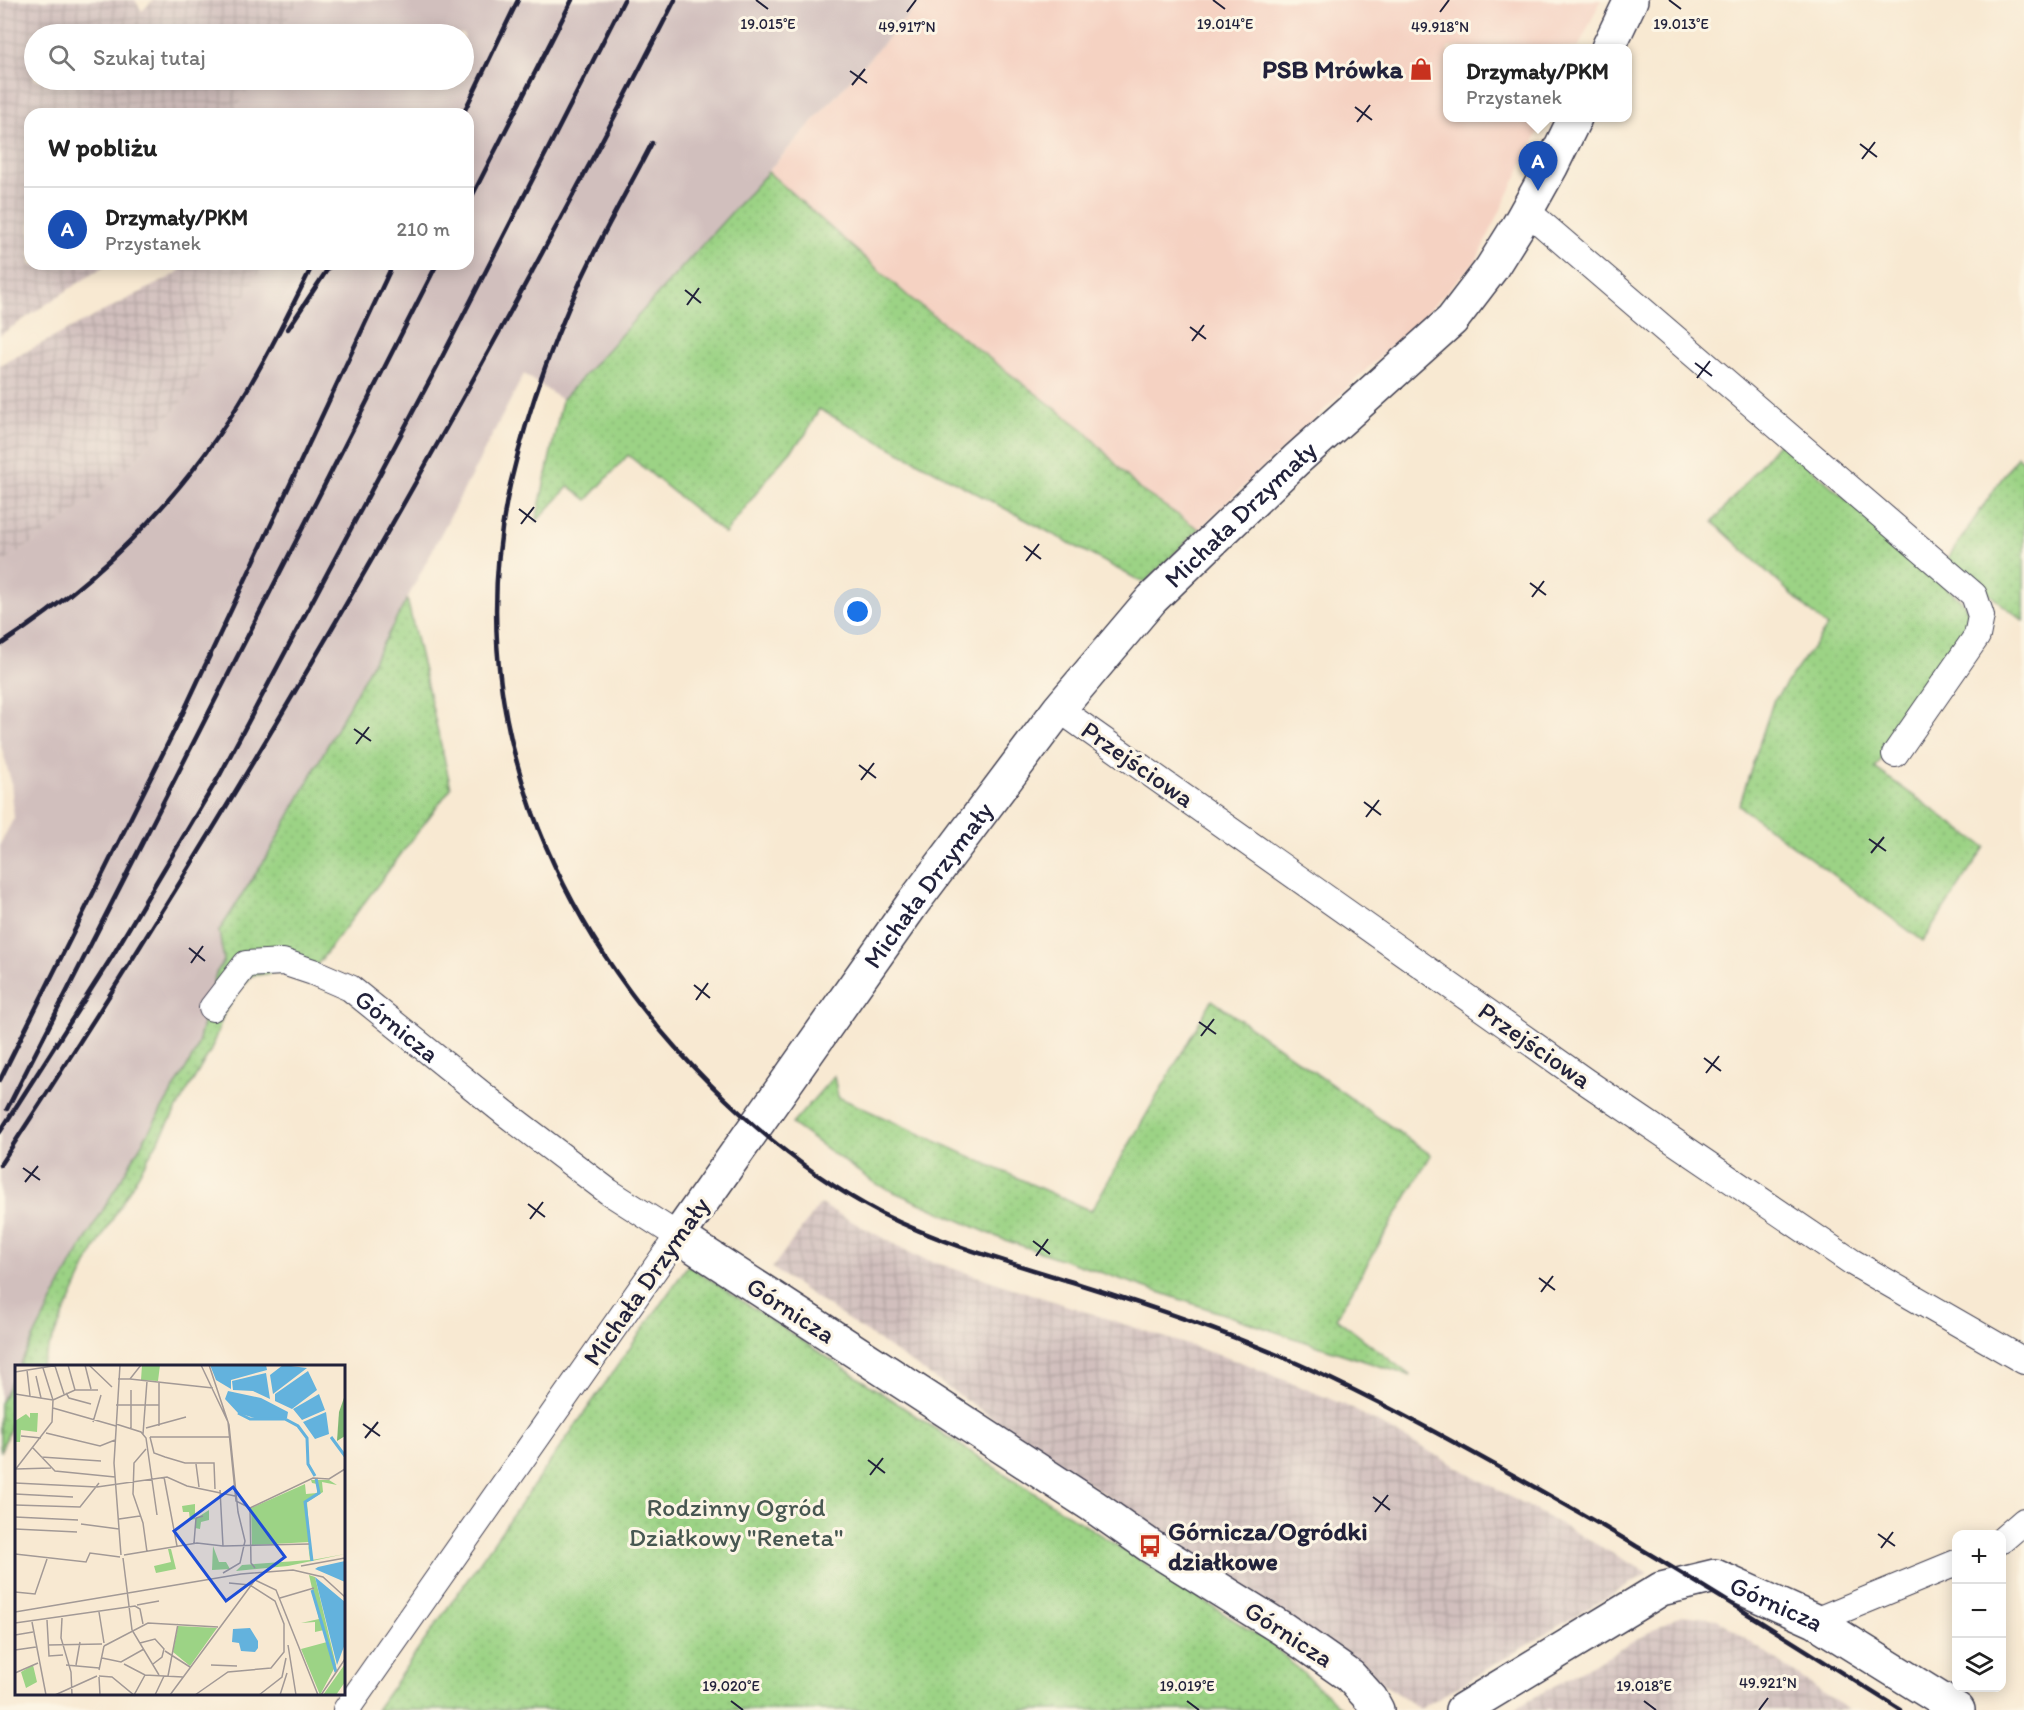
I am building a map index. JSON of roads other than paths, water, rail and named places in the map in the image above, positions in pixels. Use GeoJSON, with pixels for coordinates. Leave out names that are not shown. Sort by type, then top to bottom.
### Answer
{"type":"FeatureCollection","features":[{"type":"Feature","properties":{"kind":"street"},"geometry":{"type":"LineString","coordinates":[[1610,44],[1631,0]]}},
{"type":"Feature","properties":{"kind":"street","name":"Michała Drzymały"},"geometry":{"type":"LineString","coordinates":[[346,1710],[913,903],[1059,709],[1152,599],[1296,460],[1452,320],[1491,269],[1527,211],[1572,122]]}},
{"type":"Feature","properties":{"kind":"street"},"geometry":{"type":"LineString","coordinates":[[1527,211],[1974,595],[1981,616],[1977,636],[1895,754]]}},
{"type":"Feature","properties":{"kind":"street","name":"Przejściowa"},"geometry":{"type":"LineString","coordinates":[[1059,709],[1585,1080],[1852,1262],[2024,1361]]}},
{"type":"Feature","properties":{"kind":"street","name":"Górnicza"},"geometry":{"type":"LineString","coordinates":[[212,1008],[246,964],[283,962],[350,988],[505,1113],[609,1192],[1093,1506],[1150,1546],[1283,1629],[1350,1676],[1371,1699],[1377,1710]]}},
{"type":"Feature","properties":{"kind":"street"},"geometry":{"type":"LineString","coordinates":[[2006,1536],[2024,1521]]}},
{"type":"Feature","properties":{"kind":"street"},"geometry":{"type":"LineString","coordinates":[[1815,1621],[1952,1565]]}},
{"type":"Feature","properties":{"kind":"street","name":"Górnicza"},"geometry":{"type":"LineString","coordinates":[[1462,1710],[1661,1589],[1715,1576],[1815,1621],[1958,1710]]}},
{"type":"Feature","properties":{"kind":"railway"},"geometry":{"type":"LineString","coordinates":[[466,108],[518,0]]}},
{"type":"Feature","properties":{"kind":"railway"},"geometry":{"type":"LineString","coordinates":[[474,192],[572,0]]}},
{"type":"Feature","properties":{"kind":"railway"},"geometry":{"type":"LineString","coordinates":[[0,1132],[113,955],[221,773],[440,361],[624,0]]}},
{"type":"Feature","properties":{"kind":"railway"},"geometry":{"type":"LineString","coordinates":[[0,1165],[92,1024],[181,881],[353,592],[518,298],[675,0]]}},
{"type":"Feature","properties":{"kind":"railway"},"geometry":{"type":"LineString","coordinates":[[652,143],[596,249],[570,306],[546,364],[526,424],[510,485],[498,569],[498,651],[509,732],[532,810],[564,884],[605,955],[654,1022],[710,1084],[749,1121],[813,1172],[858,1201],[931,1236],[1210,1328],[1301,1365],[1355,1391],[1451,1441],[1608,1529],[1901,1710]]}},
{"type":"Feature","properties":{"kind":"railway"},"geometry":{"type":"LineString","coordinates":[[0,645],[38,619],[108,561],[141,530],[200,461],[250,385],[310,270]]}},
{"type":"Feature","properties":{"kind":"railway"},"geometry":{"type":"LineString","coordinates":[[288,329],[327,270]]}},
{"type":"Feature","properties":{"kind":"railway"},"geometry":{"type":"LineString","coordinates":[[0,1080],[182,715],[390,270]]}},
{"type":"Feature","properties":{"kind":"railway"},"geometry":{"type":"LineString","coordinates":[[7,1109],[434,270]]}},
{"type":"Feature","properties":{"kind":"place","name":"PSB Mrówka"},"geometry":{"type":"Point","coordinates":[1421,69]}},
{"type":"Feature","properties":{"kind":"place","name":"Drzymały/PKM"},"geometry":{"type":"Point","coordinates":[1538,191]}},
{"type":"Feature","properties":{"kind":"place","name":"Górnicza/Ogródki działkowe"},"geometry":{"type":"Point","coordinates":[1150,1546]}},
{"type":"Feature","properties":{"kind":"park label","name":"Rodzinny Ogród Działkowy \"Reneta\""},"geometry":{"type":"Point","coordinates":[736,1522]}}]}
